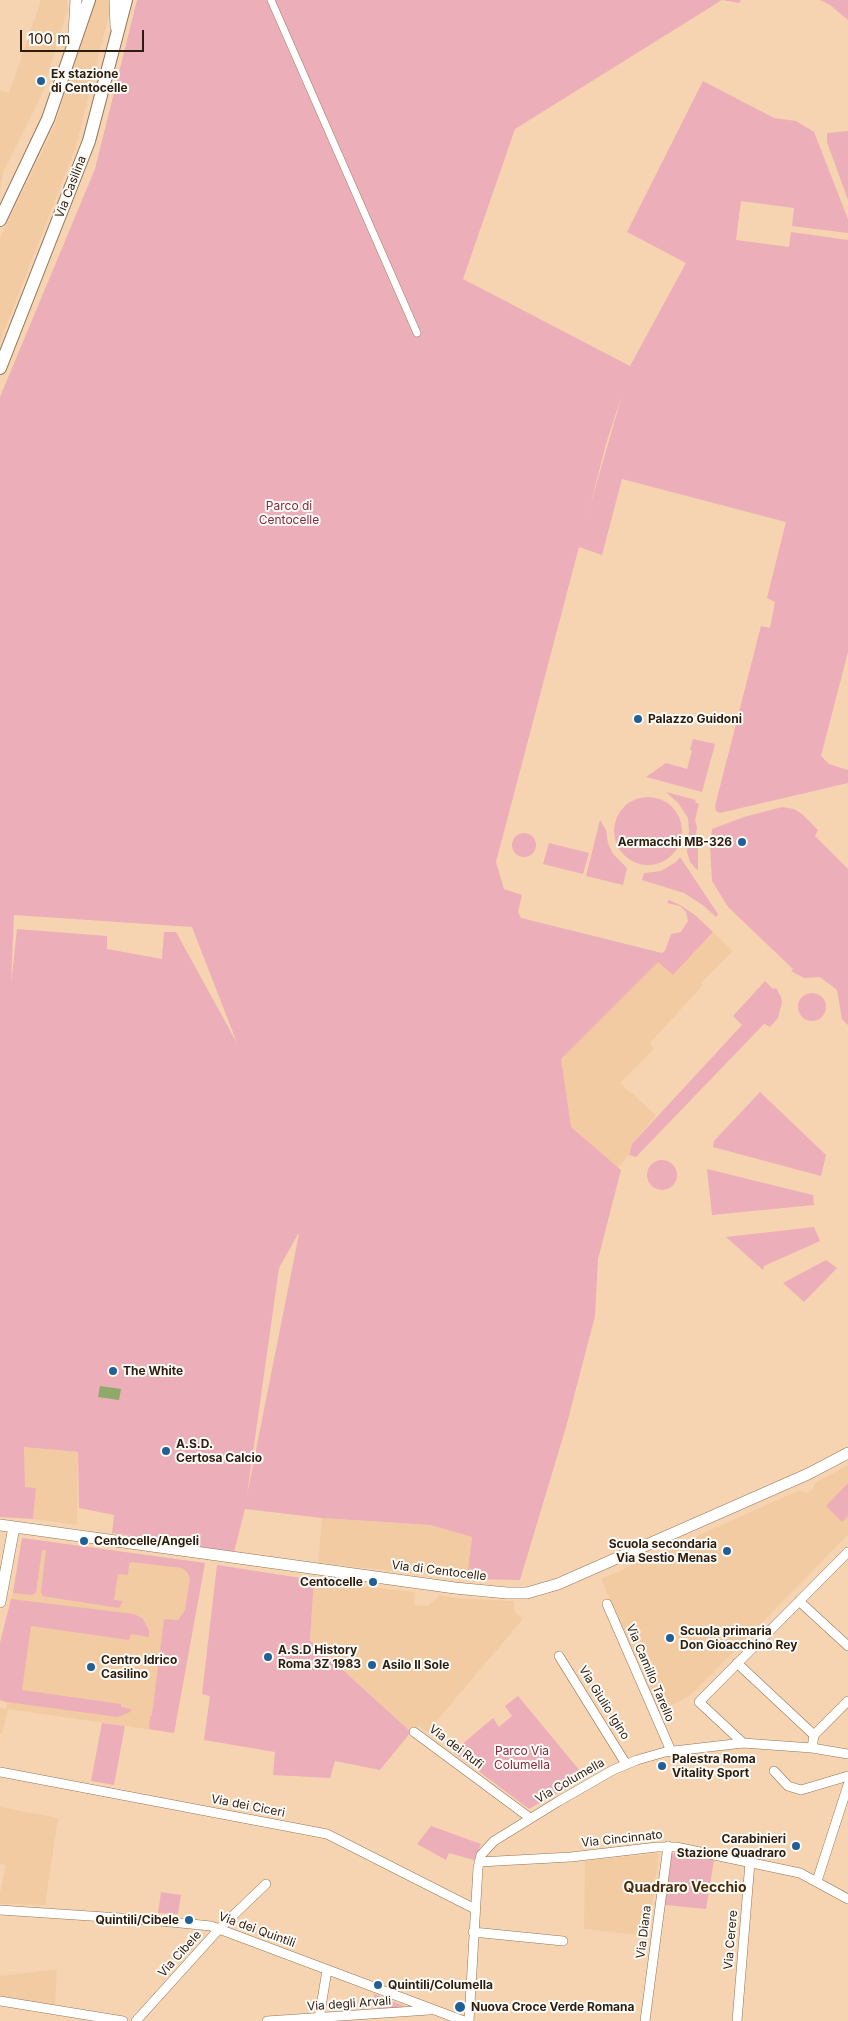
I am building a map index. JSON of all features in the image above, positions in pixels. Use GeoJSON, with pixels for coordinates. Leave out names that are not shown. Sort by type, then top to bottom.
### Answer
{"type":"FeatureCollection","features":[{"type":"Feature","properties":{"kind":"main road"},"geometry":{"type":"LineString","coordinates":[[0,220],[41,134],[88,0]]}},
{"type":"Feature","properties":{"kind":"main road","name":"Via Casilina"},"geometry":{"type":"LineString","coordinates":[[0,368],[89,141],[126,0]]}},
{"type":"Feature","properties":{"kind":"street"},"geometry":{"type":"LineString","coordinates":[[69,58],[75,28],[76,0]]}},
{"type":"Feature","properties":{"kind":"street"},"geometry":{"type":"LineString","coordinates":[[115,0],[116,42]]}},
{"type":"Feature","properties":{"kind":"street"},"geometry":{"type":"LineString","coordinates":[[271,0],[417,333]]}},
{"type":"Feature","properties":{"kind":"street","name":"Via di Centocelle"},"geometry":{"type":"LineString","coordinates":[[0,1525],[455,1588],[528,1593],[558,1584],[808,1474],[848,1453]]}},
{"type":"Feature","properties":{"kind":"street"},"geometry":{"type":"LineString","coordinates":[[0,1602],[14,1527]]}},
{"type":"Feature","properties":{"kind":"street"},"geometry":{"type":"LineString","coordinates":[[743,1743],[699,1702],[848,1552]]}},
{"type":"Feature","properties":{"kind":"street"},"geometry":{"type":"LineString","coordinates":[[799,1600],[848,1646]]}},
{"type":"Feature","properties":{"kind":"street","name":"Via Camillo Tarello"},"geometry":{"type":"LineString","coordinates":[[607,1604],[670,1751]]}},
{"type":"Feature","properties":{"kind":"street","name":"Via Giulio Igino"},"geometry":{"type":"LineString","coordinates":[[560,1656],[626,1764]]}},
{"type":"Feature","properties":{"kind":"street"},"geometry":{"type":"LineString","coordinates":[[737,1663],[814,1735]]}},
{"type":"Feature","properties":{"kind":"street"},"geometry":{"type":"LineString","coordinates":[[812,1748],[814,1735],[848,1701]]}},
{"type":"Feature","properties":{"kind":"street","name":"Via dei Rufi"},"geometry":{"type":"LineString","coordinates":[[414,1732],[530,1818]]}},
{"type":"Feature","properties":{"kind":"street","name":"Via Columella"},"geometry":{"type":"LineString","coordinates":[[469,2021],[473,1932],[480,1862],[483,1852],[494,1841],[530,1818],[626,1764],[670,1751],[743,1743],[812,1748],[848,1754]]}},
{"type":"Feature","properties":{"kind":"street"},"geometry":{"type":"LineString","coordinates":[[774,1770],[788,1786],[801,1790],[848,1776]]}},
{"type":"Feature","properties":{"kind":"street","name":"Via dei Ciceri"},"geometry":{"type":"LineString","coordinates":[[0,1772],[326,1834],[475,1909]]}},
{"type":"Feature","properties":{"kind":"street"},"geometry":{"type":"LineString","coordinates":[[816,1881],[848,1785]]}},
{"type":"Feature","properties":{"kind":"street","name":"Via Cincinnato"},"geometry":{"type":"LineString","coordinates":[[480,1862],[570,1857],[668,1846],[800,1873],[848,1899]]}},
{"type":"Feature","properties":{"kind":"street","name":"Via Diana"},"geometry":{"type":"LineString","coordinates":[[645,2021],[668,1846]]}},
{"type":"Feature","properties":{"kind":"street","name":"Via Cerere"},"geometry":{"type":"LineString","coordinates":[[737,2021],[750,1862]]}},
{"type":"Feature","properties":{"kind":"street","name":"Via Cibele"},"geometry":{"type":"LineString","coordinates":[[136,2021],[220,1928],[266,1884]]}},
{"type":"Feature","properties":{"kind":"street","name":"Via dei Quintili"},"geometry":{"type":"LineString","coordinates":[[0,1910],[202,1924],[220,1928],[464,2021]]}},
{"type":"Feature","properties":{"kind":"street"},"geometry":{"type":"LineString","coordinates":[[473,1932],[563,1941]]}},
{"type":"Feature","properties":{"kind":"street"},"geometry":{"type":"LineString","coordinates":[[319,2019],[327,1970]]}},
{"type":"Feature","properties":{"kind":"street"},"geometry":{"type":"LineString","coordinates":[[0,2001],[124,2021]]}},
{"type":"Feature","properties":{"kind":"street","name":"Via degli Arvali"},"geometry":{"type":"LineString","coordinates":[[267,2021],[432,2010]]}},
{"type":"Feature","properties":{"kind":"shaded area"},"geometry":{"type":"Polygon","coordinates":[[[41,0],[67,0],[68,9],[42,95],[3,173],[0,190],[0,90],[9,93],[41,0]]]}},
{"type":"Feature","properties":{"kind":"shaded area"},"geometry":{"type":"Polygon","coordinates":[[[94,0],[109,0],[109,15],[76,147],[0,342],[0,238],[55,125],[94,0]]]}},
{"type":"Feature","properties":{"kind":"shaded area"},"geometry":{"type":"Polygon","coordinates":[[[713,932],[733,951],[701,983],[703,985],[650,1043],[654,1049],[620,1083],[656,1115],[632,1144],[629,1155],[618,1168],[571,1127],[560,1059],[658,961],[673,975],[713,932]]]}},
{"type":"Feature","properties":{"kind":"shaded area"},"geometry":{"type":"Polygon","coordinates":[[[100,1386],[121,1389],[119,1400],[98,1397],[100,1386]]]}},
{"type":"Feature","properties":{"kind":"shaded area"},"geometry":{"type":"Polygon","coordinates":[[[24,1447],[78,1452],[77,1525],[33,1519],[36,1488],[25,1488],[24,1447]]]}},
{"type":"Feature","properties":{"kind":"shaded area"},"geometry":{"type":"Polygon","coordinates":[[[848,1465],[848,1535],[691,1695],[658,1712],[601,1579],[800,1490],[806,1493],[812,1490],[815,1483],[848,1465]]]}},
{"type":"Feature","properties":{"kind":"shaded area"},"geometry":{"type":"Polygon","coordinates":[[[322,1518],[430,1525],[472,1537],[467,1579],[318,1563],[322,1518]]]}},
{"type":"Feature","properties":{"kind":"shaded area","name":"Centro Idrico Casilino"},"geometry":{"type":"Polygon","coordinates":[[[22,1538],[205,1563],[174,1733],[8,1709],[2,1734],[0,1733],[0,1708],[6,1709],[7,1703],[0,1700],[0,1643],[13,1593],[22,1538]]]}},
{"type":"Feature","properties":{"kind":"shaded area"},"geometry":{"type":"Polygon","coordinates":[[[314,1580],[323,1585],[334,1583],[415,1592],[414,1605],[427,1606],[441,1595],[454,1598],[514,1601],[514,1611],[523,1619],[427,1732],[418,1726],[411,1732],[310,1639],[314,1580]]]}},
{"type":"Feature","properties":{"kind":"shaded area"},"geometry":{"type":"Polygon","coordinates":[[[0,1807],[58,1818],[45,1905],[0,1904],[0,1893],[6,1865],[0,1864],[0,1807]]]}},
{"type":"Feature","properties":{"kind":"shaded area"},"geometry":{"type":"Polygon","coordinates":[[[659,1853],[648,1936],[584,1929],[585,1861],[659,1853]]]}},
{"type":"Feature","properties":{"kind":"shaded area"},"geometry":{"type":"Polygon","coordinates":[[[57,1969],[55,2005],[0,1999],[0,1976],[57,1969]]]}},
{"type":"Feature","properties":{"kind":"green space","name":"Parco di Centocelle"},"geometry":{"type":"Polygon","coordinates":[[[137,0],[722,0],[515,129],[463,279],[630,366],[686,263],[627,232],[703,81],[774,118],[796,121],[814,132],[848,219],[848,233],[792,226],[794,208],[741,201],[736,240],[789,247],[791,232],[848,240],[848,652],[821,756],[829,764],[848,770],[848,783],[720,813],[716,811],[715,806],[761,626],[770,628],[775,602],[767,598],[786,522],[622,479],[602,555],[579,547],[496,862],[504,889],[522,895],[518,912],[521,918],[662,953],[665,951],[671,934],[681,932],[688,921],[686,912],[680,906],[667,903],[669,900],[680,905],[695,915],[713,932],[673,975],[658,962],[561,1059],[571,1127],[621,1170],[598,1259],[595,1316],[566,1427],[520,1580],[467,1579],[472,1537],[430,1525],[322,1518],[245,1509],[234,1552],[112,1533],[114,1515],[79,1508],[78,1452],[24,1447],[25,1487],[36,1488],[33,1519],[0,1517],[0,397],[95,169],[137,0]],[[623,392],[606,444],[590,505],[623,392]],[[14,915],[11,984],[17,929],[107,936],[107,949],[162,959],[164,932],[176,932],[237,1043],[192,927],[14,915]],[[299,1234],[279,1268],[247,1495],[299,1234]]]}},
{"type":"Feature","properties":{"kind":"green space"},"geometry":{"type":"Polygon","coordinates":[[[722,0],[741,0],[739,3],[722,0]]]}},
{"type":"Feature","properties":{"kind":"green space"},"geometry":{"type":"Polygon","coordinates":[[[820,0],[848,0],[848,20],[830,5],[820,0]]]}},
{"type":"Feature","properties":{"kind":"green space"},"geometry":{"type":"Polygon","coordinates":[[[848,131],[848,200],[827,142],[827,133],[848,131]]]}},
{"type":"Feature","properties":{"kind":"green space"},"geometry":{"type":"Polygon","coordinates":[[[693,739],[715,744],[702,792],[646,777],[666,763],[687,769],[693,739]]]}},
{"type":"Feature","properties":{"kind":"green space"},"geometry":{"type":"Polygon","coordinates":[[[666,792],[696,800],[695,802],[699,804],[695,820],[697,827],[695,843],[698,844],[697,870],[690,862],[687,852],[688,818],[679,804],[666,792]]]}},
{"type":"Feature","properties":{"kind":"green space"},"geometry":{"type":"Polygon","coordinates":[[[648,797],[661,800],[672,807],[679,818],[682,831],[679,844],[672,855],[661,862],[648,865],[635,862],[624,855],[617,844],[614,831],[617,818],[624,807],[635,800],[648,797]]]}},
{"type":"Feature","properties":{"kind":"green space"},"geometry":{"type":"Polygon","coordinates":[[[782,807],[794,809],[802,814],[818,830],[815,836],[848,869],[848,1025],[842,1019],[837,990],[820,977],[804,978],[791,971],[793,969],[728,907],[712,881],[710,846],[712,829],[744,817],[782,807]]]}},
{"type":"Feature","properties":{"kind":"green space"},"geometry":{"type":"Polygon","coordinates":[[[600,820],[606,830],[608,843],[613,854],[627,868],[623,885],[586,876],[600,820]]]}},
{"type":"Feature","properties":{"kind":"green space"},"geometry":{"type":"Polygon","coordinates":[[[524,833],[533,836],[536,845],[533,854],[524,857],[515,854],[512,845],[515,836],[524,833]]]}},
{"type":"Feature","properties":{"kind":"green space"},"geometry":{"type":"Polygon","coordinates":[[[549,843],[589,853],[583,874],[543,864],[549,843]]]}},
{"type":"Feature","properties":{"kind":"green space"},"geometry":{"type":"Polygon","coordinates":[[[680,857],[718,914],[716,917],[704,906],[684,893],[642,880],[644,873],[661,871],[676,862],[680,857]]]}},
{"type":"Feature","properties":{"kind":"green space"},"geometry":{"type":"Polygon","coordinates":[[[765,981],[773,989],[776,988],[781,997],[782,1002],[778,1018],[770,1027],[764,1024],[636,1157],[629,1155],[632,1144],[742,1025],[733,1016],[765,981]]]}},
{"type":"Feature","properties":{"kind":"green space"},"geometry":{"type":"Polygon","coordinates":[[[812,993],[822,997],[826,1007],[822,1017],[812,1021],[802,1017],[798,1007],[802,997],[812,993]]]}},
{"type":"Feature","properties":{"kind":"green space"},"geometry":{"type":"Polygon","coordinates":[[[760,1092],[826,1155],[821,1176],[713,1147],[714,1141],[760,1092]]]}},
{"type":"Feature","properties":{"kind":"green space"},"geometry":{"type":"Polygon","coordinates":[[[662,1160],[672,1165],[677,1175],[672,1185],[662,1190],[652,1185],[647,1175],[652,1165],[662,1160]]]}},
{"type":"Feature","properties":{"kind":"green space"},"geometry":{"type":"Polygon","coordinates":[[[707,1169],[813,1195],[814,1205],[712,1215],[707,1169]]]}},
{"type":"Feature","properties":{"kind":"green space"},"geometry":{"type":"Polygon","coordinates":[[[814,1227],[820,1241],[764,1266],[763,1270],[726,1237],[814,1227]]]}},
{"type":"Feature","properties":{"kind":"green space"},"geometry":{"type":"Polygon","coordinates":[[[826,1260],[837,1268],[804,1302],[783,1283],[826,1260]]]}},
{"type":"Feature","properties":{"kind":"green space"},"geometry":{"type":"Polygon","coordinates":[[[848,1483],[848,1516],[842,1522],[826,1506],[848,1483]]]}},
{"type":"Feature","properties":{"kind":"green space"},"geometry":{"type":"Polygon","coordinates":[[[22,1538],[205,1563],[174,1733],[149,1729],[164,1619],[178,1620],[185,1610],[190,1578],[187,1572],[182,1568],[131,1562],[128,1575],[118,1574],[114,1600],[123,1601],[119,1608],[43,1596],[41,1592],[46,1550],[42,1550],[36,1593],[31,1595],[13,1593],[22,1538]]]}},
{"type":"Feature","properties":{"kind":"green space","name":"A.S.D History Roma 3Z 1983"},"geometry":{"type":"Polygon","coordinates":[[[217,1565],[314,1580],[310,1640],[411,1732],[380,1770],[335,1761],[330,1778],[273,1775],[275,1752],[204,1740],[210,1696],[202,1694],[217,1565]]]}},
{"type":"Feature","properties":{"kind":"green space"},"geometry":{"type":"Polygon","coordinates":[[[11,1599],[134,1614],[142,1618],[149,1630],[149,1637],[131,1634],[129,1640],[31,1626],[22,1690],[121,1704],[121,1707],[131,1709],[130,1712],[118,1717],[0,1700],[0,1643],[11,1599]]]}},
{"type":"Feature","properties":{"kind":"green space","name":"Parco Via Columella"},"geometry":{"type":"Polygon","coordinates":[[[518,1696],[585,1777],[529,1809],[453,1752],[493,1718],[499,1727],[512,1716],[505,1706],[518,1696]]]}},
{"type":"Feature","properties":{"kind":"green space"},"geometry":{"type":"Polygon","coordinates":[[[102,1723],[125,1726],[114,1785],[91,1781],[102,1723]]]}},
{"type":"Feature","properties":{"kind":"green space"},"geometry":{"type":"Polygon","coordinates":[[[431,1826],[481,1844],[474,1860],[449,1853],[446,1860],[417,1844],[431,1826]]]}},
{"type":"Feature","properties":{"kind":"green space"},"geometry":{"type":"Polygon","coordinates":[[[672,1853],[714,1860],[706,1909],[665,1905],[672,1853]]]}},
{"type":"Feature","properties":{"kind":"green space"},"geometry":{"type":"Polygon","coordinates":[[[161,1892],[181,1895],[178,1914],[158,1913],[161,1892]]]}},
{"type":"Feature","properties":{"kind":"green space"},"geometry":{"type":"Polygon","coordinates":[[[374,1994],[404,2006],[403,2010],[379,2011],[379,2005],[374,2004],[374,1994]]]}},
{"type":"Feature","properties":{"kind":"place","name":"Ex stazione di Centocelle"},"geometry":{"type":"Point","coordinates":[41,81]}},
{"type":"Feature","properties":{"kind":"place","name":"Palazzo Guidoni"},"geometry":{"type":"Point","coordinates":[638,719]}},
{"type":"Feature","properties":{"kind":"place","name":"Aermacchi MB-326"},"geometry":{"type":"Point","coordinates":[742,842]}},
{"type":"Feature","properties":{"kind":"place","name":"The White"},"geometry":{"type":"Point","coordinates":[113,1371]}},
{"type":"Feature","properties":{"kind":"place","name":"A.S.D. Certosa Calcio"},"geometry":{"type":"Point","coordinates":[166,1451]}},
{"type":"Feature","properties":{"kind":"place","name":"Centocelle/Angeli"},"geometry":{"type":"Point","coordinates":[84,1541]}},
{"type":"Feature","properties":{"kind":"place","name":"Scuola secondaria Via Sestio Menas"},"geometry":{"type":"Point","coordinates":[727,1551]}},
{"type":"Feature","properties":{"kind":"place","name":"Centocelle"},"geometry":{"type":"Point","coordinates":[373,1582]}},
{"type":"Feature","properties":{"kind":"place","name":"Scuola primaria Don Gioacchino Rey"},"geometry":{"type":"Point","coordinates":[670,1638]}},
{"type":"Feature","properties":{"kind":"place","name":"A.S.D History Roma 3Z 1983"},"geometry":{"type":"Point","coordinates":[268,1657]}},
{"type":"Feature","properties":{"kind":"place","name":"Asilo Il Sole"},"geometry":{"type":"Point","coordinates":[372,1665]}},
{"type":"Feature","properties":{"kind":"place","name":"Centro Idrico Casilino"},"geometry":{"type":"Point","coordinates":[91,1667]}},
{"type":"Feature","properties":{"kind":"place","name":"Palestra Roma Vitality Sport"},"geometry":{"type":"Point","coordinates":[662,1766]}},
{"type":"Feature","properties":{"kind":"place","name":"Carabinieri Stazione Quadraro"},"geometry":{"type":"Point","coordinates":[796,1846]}},
{"type":"Feature","properties":{"kind":"place","name":"Quintili/Cibele"},"geometry":{"type":"Point","coordinates":[189,1920]}},
{"type":"Feature","properties":{"kind":"place","name":"Quintili/Columella"},"geometry":{"type":"Point","coordinates":[378,1985]}},
{"type":"Feature","properties":{"kind":"place","name":"Nuova Croce Verde Romana"},"geometry":{"type":"Point","coordinates":[460,2007]}},
{"type":"Feature","properties":{"kind":"district","name":"Quadraro Vecchio"},"geometry":{"type":"Point","coordinates":[685,1888]}}]}
